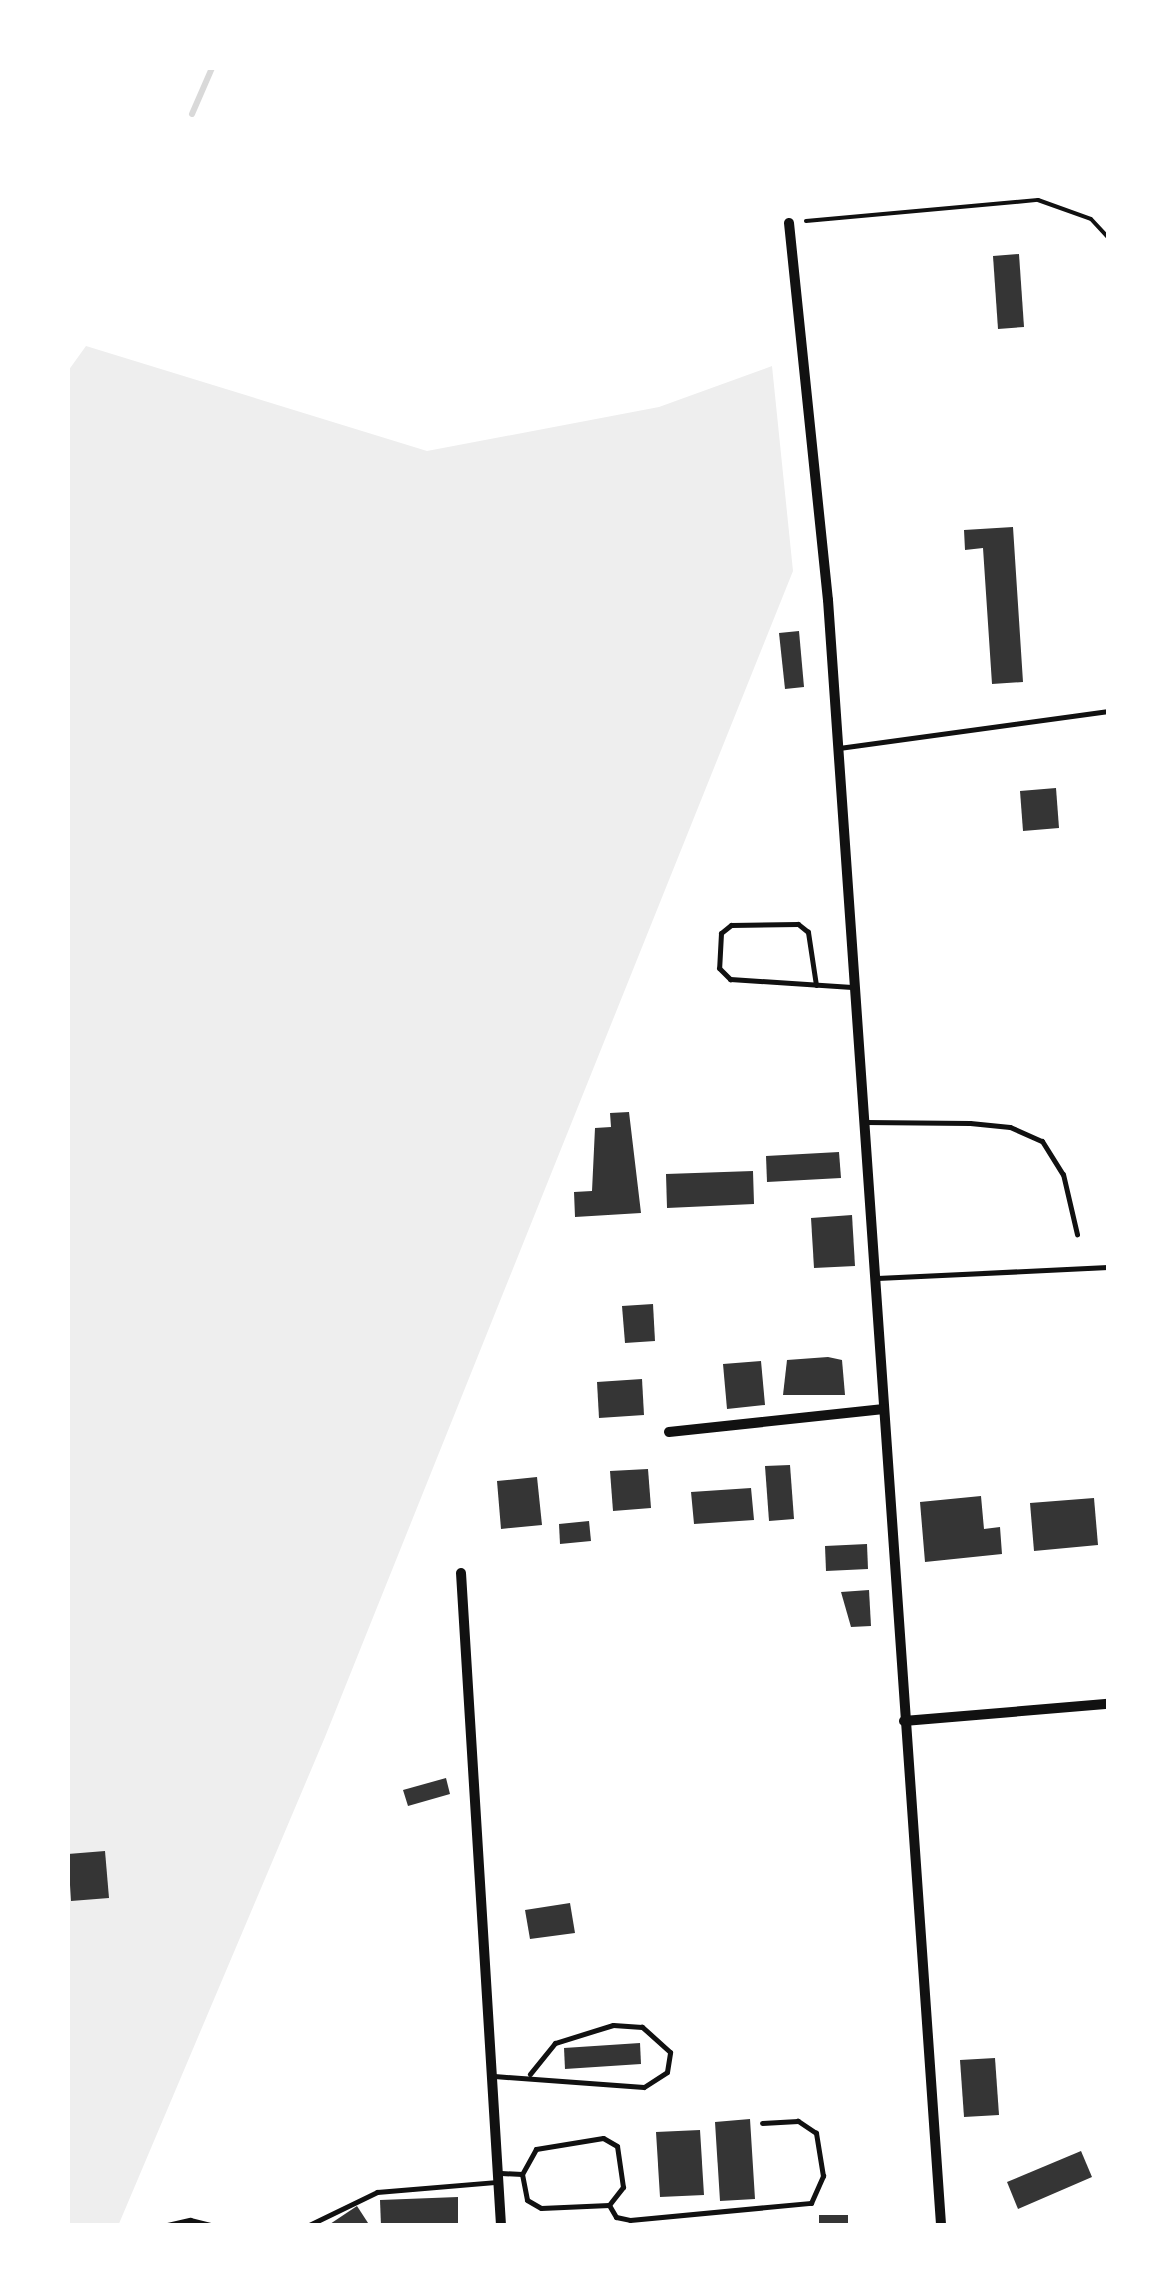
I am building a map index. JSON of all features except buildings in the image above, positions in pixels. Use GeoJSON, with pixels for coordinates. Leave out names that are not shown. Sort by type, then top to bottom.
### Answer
{"type":"FeatureCollection","features":[{"type":"Feature","properties":{"kind":"street"},"geometry":{"type":"LineString","coordinates":[[789,222],[838,748],[942,2226]]}},
{"type":"Feature","properties":{"kind":"street"},"geometry":{"type":"LineString","coordinates":[[669,1432],[884,1409]]}},
{"type":"Feature","properties":{"kind":"street"},"geometry":{"type":"LineString","coordinates":[[461,1573],[501,2226]]}},
{"type":"Feature","properties":{"kind":"street"},"geometry":{"type":"LineString","coordinates":[[904,1721],[1108,1704]]}},
{"type":"Feature","properties":{"kind":"lane"},"geometry":{"type":"LineString","coordinates":[[838,748],[1108,711]]}},
{"type":"Feature","properties":{"kind":"lane"},"geometry":{"type":"LineString","coordinates":[[816,984],[808,932],[798,924],[731,925],[721,932],[719,968],[730,980],[856,987]]}},
{"type":"Feature","properties":{"kind":"lane"},"geometry":{"type":"LineString","coordinates":[[865,1122],[970,1122],[1010,1127],[1042,1141],[1063,1174],[1077,1234]]}},
{"type":"Feature","properties":{"kind":"lane"},"geometry":{"type":"LineString","coordinates":[[875,1278],[1108,1267]]}},
{"type":"Feature","properties":{"kind":"lane"},"geometry":{"type":"LineString","coordinates":[[492,2076],[530,2074],[574,2086],[644,2087],[667,2072],[670,2052],[642,2026],[614,2025],[555,2043],[530,2074]]}},
{"type":"Feature","properties":{"kind":"lane"},"geometry":{"type":"LineString","coordinates":[[609,2205],[616,2216],[630,2220],[810,2203],[822,2183],[816,2133],[798,2121],[762,2123]]}},
{"type":"Feature","properties":{"kind":"lane"},"geometry":{"type":"LineString","coordinates":[[608,2139],[620,2155],[623,2186],[609,2205],[536,2207],[524,2194],[522,2174],[536,2148],[608,2139]]}},
{"type":"Feature","properties":{"kind":"lane"},"geometry":{"type":"LineString","coordinates":[[307,2226],[377,2192],[522,2174]]}},
{"type":"Feature","properties":{"kind":"lane"},"geometry":{"type":"LineString","coordinates":[[163,2226],[190,2220],[214,2226]]}},
{"type":"Feature","properties":{"kind":"path"},"geometry":{"type":"LineString","coordinates":[[789,222],[1038,200],[1091,219],[1108,237]]}},
{"type":"Feature","properties":{"kind":"shaded area"},"geometry":{"type":"Polygon","coordinates":[[[86,346],[427,451],[659,407],[772,366],[793,571],[325,1737],[118,2226],[68,2225],[68,371],[86,346]]]}},
{"type":"Feature","properties":{"kind":"waterway"},"geometry":{"type":"LineString","coordinates":[[192,114],[212,68]]}}]}
